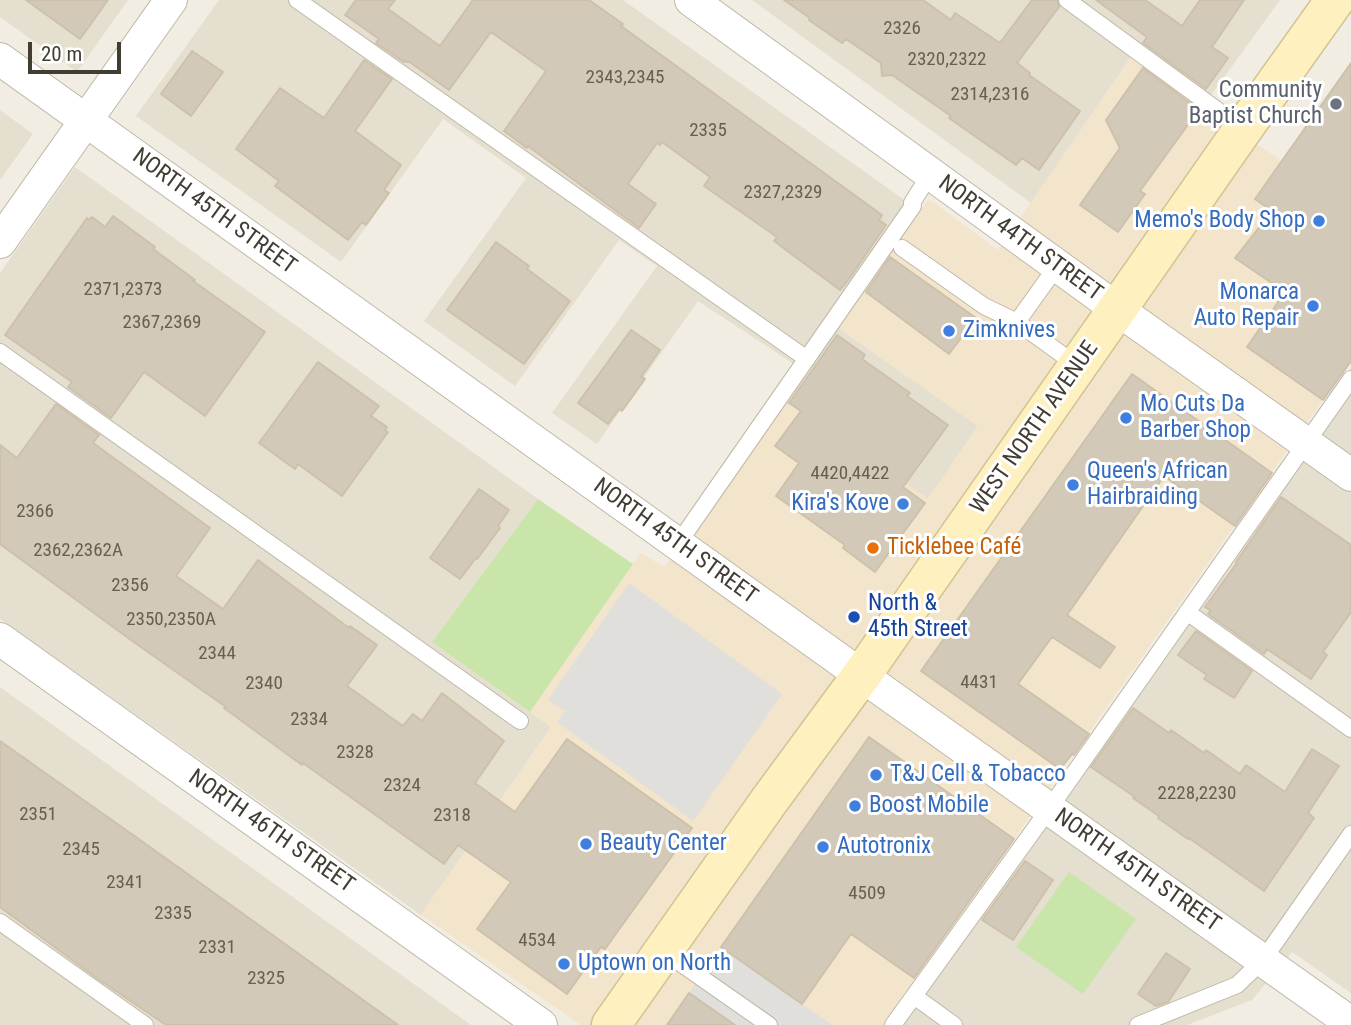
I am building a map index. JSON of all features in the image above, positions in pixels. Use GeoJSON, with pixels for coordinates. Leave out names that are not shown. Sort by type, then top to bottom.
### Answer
{"type":"FeatureCollection","features":[{"type":"Feature","properties":{"kind":"main road","name":"WEST NORTH AVENUE"},"geometry":{"type":"LineString","coordinates":[[611,1025],[861,676],[1335,0]]}},
{"type":"Feature","properties":{"kind":"street"},"geometry":{"type":"LineString","coordinates":[[0,242],[171,0]]}},
{"type":"Feature","properties":{"kind":"street","name":"NORTH 44TH STREET"},"geometry":{"type":"LineString","coordinates":[[691,0],[1057,266],[1351,475]]}},
{"type":"Feature","properties":{"kind":"street","name":"NORTH 45TH STREET"},"geometry":{"type":"LineString","coordinates":[[0,59],[677,545],[1351,1023]]}},
{"type":"Feature","properties":{"kind":"street","name":"NORTH 46TH STREET"},"geometry":{"type":"LineString","coordinates":[[0,639],[541,1025]]}},
{"type":"Feature","properties":{"kind":"lane"},"geometry":{"type":"LineString","coordinates":[[297,0],[807,359]]}},
{"type":"Feature","properties":{"kind":"lane"},"geometry":{"type":"LineString","coordinates":[[1067,0],[1243,129]]}},
{"type":"Feature","properties":{"kind":"lane"},"geometry":{"type":"LineString","coordinates":[[677,545],[913,206],[912,203],[930,174]]}},
{"type":"Feature","properties":{"kind":"lane"},"geometry":{"type":"LineString","coordinates":[[902,248],[984,306],[1017,322],[1078,366]]}},
{"type":"Feature","properties":{"kind":"lane"},"geometry":{"type":"LineString","coordinates":[[1017,322],[1057,266]]}},
{"type":"Feature","properties":{"kind":"lane"},"geometry":{"type":"LineString","coordinates":[[0,352],[520,721]]}},
{"type":"Feature","properties":{"kind":"lane"},"geometry":{"type":"LineString","coordinates":[[893,1025],[1049,809],[1351,379]]}},
{"type":"Feature","properties":{"kind":"lane"},"geometry":{"type":"LineString","coordinates":[[1187,611],[1351,729]]}},
{"type":"Feature","properties":{"kind":"lane"},"geometry":{"type":"LineString","coordinates":[[1138,1025],[1237,985],[1263,960],[1351,834]]}},
{"type":"Feature","properties":{"kind":"lane"},"geometry":{"type":"LineString","coordinates":[[0,922],[145,1025]]}},
{"type":"Feature","properties":{"kind":"lane"},"geometry":{"type":"LineString","coordinates":[[663,951],[769,1025]]}},
{"type":"Feature","properties":{"kind":"lane"},"geometry":{"type":"LineString","coordinates":[[914,996],[954,1025]]}},
{"type":"Feature","properties":{"kind":"shaded area"},"geometry":{"type":"Polygon","coordinates":[[[0,0],[128,0],[77,72],[0,17],[0,0]]]}},
{"type":"Feature","properties":{"kind":"shaded area"},"geometry":{"type":"Polygon","coordinates":[[[219,0],[623,0],[913,206],[837,327],[978,426],[928,499],[783,400],[803,370],[698,301],[597,444],[552,413],[657,266],[619,240],[515,386],[424,321],[526,178],[443,119],[341,262],[136,116],[219,0]]]}},
{"type":"Feature","properties":{"kind":"shaded area"},"geometry":{"type":"Polygon","coordinates":[[[752,0],[1280,0],[1206,102],[1136,50],[1031,203],[752,0]]]}},
{"type":"Feature","properties":{"kind":"shaded area"},"geometry":{"type":"Polygon","coordinates":[[[1130,58],[1351,208],[1351,360],[883,1025],[581,1025],[421,915],[551,727],[530,712],[641,553],[664,567],[783,400],[928,499],[978,426],[837,327],[929,199],[998,250],[1130,58]]]}},
{"type":"Feature","properties":{"kind":"shaded area"},"geometry":{"type":"Polygon","coordinates":[[[0,110],[33,134],[0,180],[0,110]]]}},
{"type":"Feature","properties":{"kind":"shaded area"},"geometry":{"type":"Polygon","coordinates":[[[75,167],[538,499],[432,642],[551,727],[421,915],[0,619],[0,273],[75,167]]]}},
{"type":"Feature","properties":{"kind":"shaded area"},"geometry":{"type":"Polygon","coordinates":[[[1351,368],[1351,993],[1292,952],[1252,1000],[1187,1025],[884,1025],[1351,368]]]}},
{"type":"Feature","properties":{"kind":"shaded area"},"geometry":{"type":"Polygon","coordinates":[[[629,583],[782,694],[693,821],[557,722],[565,711],[548,700],[629,583]]]}},
{"type":"Feature","properties":{"kind":"shaded area"},"geometry":{"type":"Polygon","coordinates":[[[0,687],[471,1025],[0,1025],[0,687]]]}},
{"type":"Feature","properties":{"kind":"shaded area"},"geometry":{"type":"Polygon","coordinates":[[[721,947],[832,1025],[735,1025],[689,993],[721,947]]]}},
{"type":"Feature","properties":{"kind":"green space"},"geometry":{"type":"Polygon","coordinates":[[[538,499],[633,564],[530,712],[432,642],[538,499]]]}},
{"type":"Feature","properties":{"kind":"green space"},"geometry":{"type":"Polygon","coordinates":[[[1069,872],[1136,919],[1083,994],[1016,947],[1069,872]]]}},
{"type":"Feature","properties":{"kind":"building"},"geometry":{"type":"Polygon","coordinates":[[[26,0],[108,0],[80,39],[26,0]]]}},
{"type":"Feature","properties":{"kind":"building"},"geometry":{"type":"Polygon","coordinates":[[[356,0],[395,0],[388,9],[440,46],[473,0],[589,0],[882,215],[879,220],[886,225],[840,290],[774,241],[777,237],[704,186],[710,177],[662,142],[660,145],[657,143],[628,184],[656,204],[639,228],[504,131],[546,71],[491,32],[449,90],[408,61],[404,62],[376,43],[379,39],[345,15],[356,0]]]}},
{"type":"Feature","properties":{"kind":"building"},"geometry":{"type":"Polygon","coordinates":[[[784,0],[923,0],[951,20],[955,13],[1000,43],[1032,0],[1057,0],[1059,7],[1017,63],[1030,73],[1029,75],[1080,111],[1039,170],[1022,158],[1016,165],[892,75],[882,76],[881,63],[846,39],[842,43],[784,0]]]}},
{"type":"Feature","properties":{"kind":"building"},"geometry":{"type":"Polygon","coordinates":[[[1096,0],[1145,0],[1182,26],[1200,0],[1244,0],[1212,47],[1228,58],[1206,89],[1143,43],[1147,37],[1096,0]]]}},
{"type":"Feature","properties":{"kind":"building"},"geometry":{"type":"Polygon","coordinates":[[[192,51],[223,72],[191,116],[161,94],[192,51]]]}},
{"type":"Feature","properties":{"kind":"building"},"geometry":{"type":"Polygon","coordinates":[[[364,60],[392,79],[355,131],[401,165],[384,190],[389,193],[366,225],[362,222],[348,240],[275,186],[279,181],[236,149],[280,88],[324,118],[364,60]]]}},
{"type":"Feature","properties":{"kind":"building"},"geometry":{"type":"Polygon","coordinates":[[[1351,63],[1351,361],[1323,400],[1247,347],[1285,292],[1235,258],[1272,211],[1255,199],[1351,63]]]}},
{"type":"Feature","properties":{"kind":"building"},"geometry":{"type":"Polygon","coordinates":[[[1143,68],[1194,106],[1190,112],[1195,115],[1140,191],[1145,194],[1118,232],[1080,205],[1120,148],[1106,120],[1143,68]]]}},
{"type":"Feature","properties":{"kind":"building"},"geometry":{"type":"Polygon","coordinates":[[[113,216],[155,247],[153,249],[195,280],[193,281],[265,332],[205,416],[144,372],[111,418],[68,387],[72,382],[5,335],[87,218],[89,220],[92,217],[105,227],[113,216]]]}},
{"type":"Feature","properties":{"kind":"building"},"geometry":{"type":"Polygon","coordinates":[[[496,242],[570,301],[524,364],[447,310],[496,242]]]}},
{"type":"Feature","properties":{"kind":"building"},"geometry":{"type":"Polygon","coordinates":[[[890,257],[976,318],[949,354],[866,292],[890,257]]]}},
{"type":"Feature","properties":{"kind":"building"},"geometry":{"type":"Polygon","coordinates":[[[631,330],[660,350],[641,377],[645,379],[622,411],[619,409],[608,424],[578,403],[631,330]]]}},
{"type":"Feature","properties":{"kind":"building"},"geometry":{"type":"Polygon","coordinates":[[[837,335],[865,355],[862,359],[910,393],[907,396],[948,425],[903,487],[925,503],[875,572],[843,548],[845,545],[776,496],[799,463],[775,446],[801,411],[789,403],[837,335]]]}},
{"type":"Feature","properties":{"kind":"building"},"geometry":{"type":"Polygon","coordinates":[[[318,362],[379,406],[371,416],[387,427],[385,430],[388,432],[342,496],[298,464],[295,469],[259,443],[318,362]]]}},
{"type":"Feature","properties":{"kind":"building"},"geometry":{"type":"Polygon","coordinates":[[[1132,374],[1272,473],[1235,526],[1164,476],[1067,615],[1115,647],[1100,668],[1052,637],[1018,684],[1089,734],[1060,769],[921,671],[1132,374]]]}},
{"type":"Feature","properties":{"kind":"building"},"geometry":{"type":"Polygon","coordinates":[[[56,404],[99,435],[93,443],[210,528],[176,576],[223,609],[258,560],[349,628],[350,626],[377,645],[347,686],[403,726],[413,714],[422,721],[442,693],[504,741],[475,783],[515,812],[567,739],[692,828],[605,949],[601,947],[567,994],[477,929],[511,882],[458,845],[444,864],[303,763],[302,765],[0,544],[0,445],[17,458],[56,404]]]}},
{"type":"Feature","properties":{"kind":"building"},"geometry":{"type":"Polygon","coordinates":[[[479,489],[509,510],[498,526],[500,528],[460,579],[430,558],[479,489]]]}},
{"type":"Feature","properties":{"kind":"building"},"geometry":{"type":"Polygon","coordinates":[[[1281,497],[1351,545],[1351,612],[1323,652],[1327,655],[1311,679],[1267,649],[1264,654],[1208,614],[1211,611],[1205,607],[1281,497]]]}},
{"type":"Feature","properties":{"kind":"building"},"geometry":{"type":"Polygon","coordinates":[[[1196,631],[1252,671],[1234,698],[1204,679],[1207,675],[1178,655],[1196,631]]]}},
{"type":"Feature","properties":{"kind":"building"},"geometry":{"type":"Polygon","coordinates":[[[1133,708],[1169,733],[1171,730],[1204,753],[1206,750],[1240,774],[1246,765],[1285,792],[1312,749],[1339,766],[1308,813],[1314,818],[1264,891],[1158,818],[1159,816],[1133,798],[1135,797],[1091,767],[1133,708]]]}},
{"type":"Feature","properties":{"kind":"building"},"geometry":{"type":"Polygon","coordinates":[[[869,737],[1014,839],[914,978],[851,934],[802,1004],[721,947],[869,737]]]}},
{"type":"Feature","properties":{"kind":"building"},"geometry":{"type":"Polygon","coordinates":[[[0,741],[398,1025],[166,1025],[98,979],[0,907],[0,741]]]}},
{"type":"Feature","properties":{"kind":"building"},"geometry":{"type":"Polygon","coordinates":[[[1025,861],[1053,880],[1013,940],[982,920],[1025,861]]]}},
{"type":"Feature","properties":{"kind":"building"},"geometry":{"type":"Polygon","coordinates":[[[1166,953],[1190,969],[1168,1002],[1156,1006],[1138,994],[1166,953]]]}},
{"type":"Feature","properties":{"kind":"building"},"geometry":{"type":"Polygon","coordinates":[[[689,993],[735,1025],[667,1025],[689,993]]]}},
{"type":"Feature","properties":{"kind":"place","name":"Community Baptist Church"},"geometry":{"type":"Point","coordinates":[1336,104]}},
{"type":"Feature","properties":{"kind":"place","name":"Memo's Body Shop"},"geometry":{"type":"Point","coordinates":[1319,221]}},
{"type":"Feature","properties":{"kind":"place","name":"Monarca Auto Repair"},"geometry":{"type":"Point","coordinates":[1313,306]}},
{"type":"Feature","properties":{"kind":"place","name":"Zimknives"},"geometry":{"type":"Point","coordinates":[949,331]}},
{"type":"Feature","properties":{"kind":"place","name":"Mo Cuts Da Barber Shop"},"geometry":{"type":"Point","coordinates":[1126,418]}},
{"type":"Feature","properties":{"kind":"place","name":"Queen's African Hairbraiding"},"geometry":{"type":"Point","coordinates":[1073,485]}},
{"type":"Feature","properties":{"kind":"place","name":"Kira's Kove"},"geometry":{"type":"Point","coordinates":[903,504]}},
{"type":"Feature","properties":{"kind":"place","name":"Ticklebee Café"},"geometry":{"type":"Point","coordinates":[873,548]}},
{"type":"Feature","properties":{"kind":"place","name":"North & 45th Street"},"geometry":{"type":"Point","coordinates":[854,617]}},
{"type":"Feature","properties":{"kind":"place","name":"T&J Cell & Tobacco"},"geometry":{"type":"Point","coordinates":[876,775]}},
{"type":"Feature","properties":{"kind":"place","name":"Boost Mobile"},"geometry":{"type":"Point","coordinates":[855,806]}},
{"type":"Feature","properties":{"kind":"place","name":"Beauty Center"},"geometry":{"type":"Point","coordinates":[586,844]}},
{"type":"Feature","properties":{"kind":"place","name":"Autotronix"},"geometry":{"type":"Point","coordinates":[823,847]}},
{"type":"Feature","properties":{"kind":"place","name":"Uptown on North"},"geometry":{"type":"Point","coordinates":[564,964]}}]}
